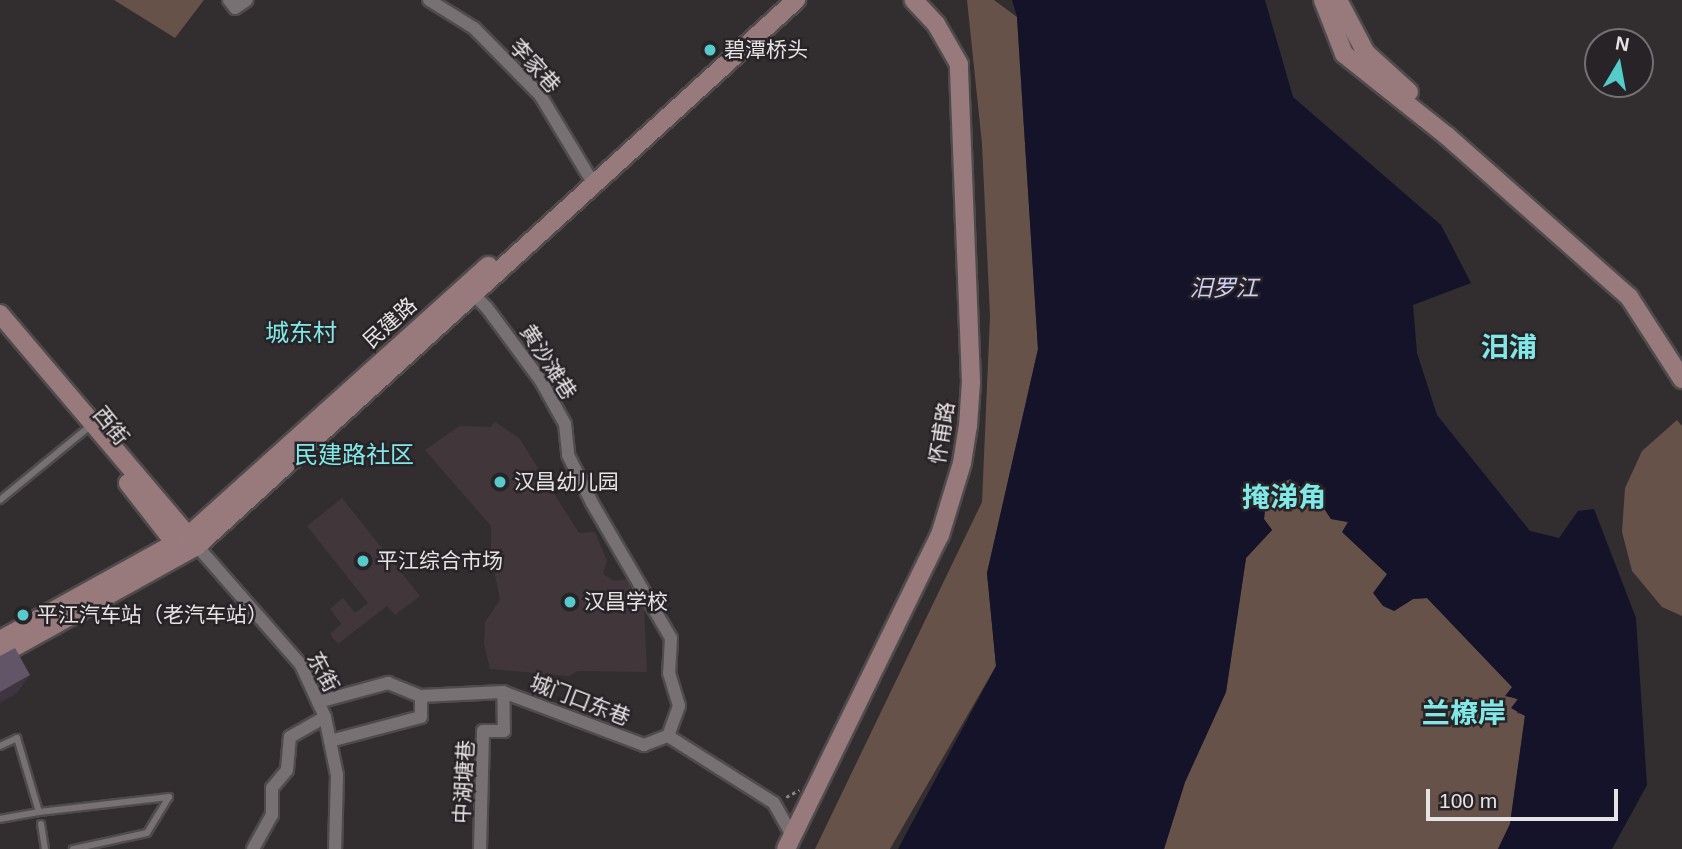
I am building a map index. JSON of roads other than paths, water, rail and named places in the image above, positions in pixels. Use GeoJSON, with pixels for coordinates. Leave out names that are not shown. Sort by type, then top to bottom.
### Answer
{"type":"FeatureCollection","features":[{"type":"Feature","properties":{"kind":"main road","name":"民建路"},"geometry":{"type":"LineString","coordinates":[[0,640],[186,545],[469,290],[781,0]]}},
{"type":"Feature","properties":{"kind":"main road"},"geometry":{"type":"LineString","coordinates":[[469,290],[796,0]]}},
{"type":"Feature","properties":{"kind":"main road"},"geometry":{"type":"LineString","coordinates":[[787,841],[808,786],[934,531],[956,463],[964,417],[951,66],[931,28],[905,0]]}},
{"type":"Feature","properties":{"kind":"main road","name":"怀甫路"},"geometry":{"type":"LineString","coordinates":[[787,841],[940,535],[962,463],[968,426],[971,382],[959,64],[936,24],[914,0]]}},
{"type":"Feature","properties":{"kind":"main road"},"geometry":{"type":"LineString","coordinates":[[1323,0],[1344,54],[1447,136],[1629,297],[1682,379]]}},
{"type":"Feature","properties":{"kind":"main road"},"geometry":{"type":"LineString","coordinates":[[1338,0],[1366,53],[1632,291],[1682,365]]}},
{"type":"Feature","properties":{"kind":"main road","name":"西街"},"geometry":{"type":"LineString","coordinates":[[0,314],[186,545]]}},
{"type":"Feature","properties":{"kind":"main road","name":"西街"},"geometry":{"type":"LineString","coordinates":[[0,328],[89,427]]}},
{"type":"Feature","properties":{"kind":"main road"},"geometry":{"type":"LineString","coordinates":[[0,655],[186,545]]}},
{"type":"Feature","properties":{"kind":"street"},"geometry":{"type":"LineString","coordinates":[[229,0],[235,8],[247,0]]}},
{"type":"Feature","properties":{"kind":"street","name":"李家巷"},"geometry":{"type":"LineString","coordinates":[[429,0],[474,28],[540,95],[590,178]]}},
{"type":"Feature","properties":{"kind":"street","name":"黄沙滩巷"},"geometry":{"type":"LineString","coordinates":[[469,290],[541,381],[565,424],[568,455],[574,467],[671,638],[669,674],[679,706],[668,737]]}},
{"type":"Feature","properties":{"kind":"street","name":"东街"},"geometry":{"type":"LineString","coordinates":[[186,545],[301,665],[325,717],[337,775],[335,849]]}},
{"type":"Feature","properties":{"kind":"street","name":"城门口东巷"},"geometry":{"type":"LineString","coordinates":[[318,702],[387,683],[421,696],[503,692],[644,746],[668,737]]}},
{"type":"Feature","properties":{"kind":"street","name":"中湖塘巷"},"geometry":{"type":"LineString","coordinates":[[480,849],[483,732],[504,732],[503,692]]}},
{"type":"Feature","properties":{"kind":"street"},"geometry":{"type":"LineString","coordinates":[[330,741],[421,717],[421,696]]}},
{"type":"Feature","properties":{"kind":"street"},"geometry":{"type":"LineString","coordinates":[[253,849],[272,815],[272,788],[287,770],[290,737],[325,717]]}},
{"type":"Feature","properties":{"kind":"street"},"geometry":{"type":"LineString","coordinates":[[668,737],[774,803],[787,841]]}},
{"type":"Feature","properties":{"kind":"lane"},"geometry":{"type":"LineString","coordinates":[[0,500],[89,427]]}},
{"type":"Feature","properties":{"kind":"lane"},"geometry":{"type":"LineString","coordinates":[[0,746],[17,738],[39,812]]}},
{"type":"Feature","properties":{"kind":"lane"},"geometry":{"type":"LineString","coordinates":[[0,818],[169,797],[147,833],[73,849]]}},
{"type":"Feature","properties":{"kind":"lane"},"geometry":{"type":"LineString","coordinates":[[41,824],[45,849]]}},
{"type":"Feature","properties":{"kind":"water","name":"汨罗江"},"geometry":{"type":"Polygon","coordinates":[[[1012,0],[1265,0],[1293,97],[1441,225],[1471,283],[1413,305],[1417,353],[1437,415],[1530,531],[1559,538],[1578,511],[1594,509],[1636,618],[1647,785],[1612,849],[1498,849],[1510,824],[1525,716],[1511,708],[1518,699],[1505,696],[1512,687],[1427,598],[1413,599],[1394,611],[1383,606],[1373,593],[1387,574],[1342,532],[1348,522],[1331,519],[1319,501],[1290,479],[1267,490],[1264,519],[1272,530],[1246,558],[1226,692],[1185,782],[1164,849],[898,849],[996,666],[987,573],[1038,349],[1017,17],[1012,0]]]}},
{"type":"Feature","properties":{"kind":"place","name":"碧潭桥头"},"geometry":{"type":"Point","coordinates":[710,50]}},
{"type":"Feature","properties":{"kind":"place","name":"汉昌幼儿园"},"geometry":{"type":"Point","coordinates":[500,482]}},
{"type":"Feature","properties":{"kind":"place","name":"平江综合市场"},"geometry":{"type":"Point","coordinates":[363,561]}},
{"type":"Feature","properties":{"kind":"place","name":"汉昌学校"},"geometry":{"type":"Point","coordinates":[570,602]}},
{"type":"Feature","properties":{"kind":"place","name":"平江汽车站（老汽车站）"},"geometry":{"type":"Point","coordinates":[23,615]}},
{"type":"Feature","properties":{"kind":"district","name":"城东村"},"geometry":{"type":"Point","coordinates":[301,333]}},
{"type":"Feature","properties":{"kind":"district","name":"汨浦"},"geometry":{"type":"Point","coordinates":[1509,348]}},
{"type":"Feature","properties":{"kind":"district","name":"民建路社区"},"geometry":{"type":"Point","coordinates":[354,455]}},
{"type":"Feature","properties":{"kind":"district","name":"掩涕角"},"geometry":{"type":"Point","coordinates":[1284,498]}},
{"type":"Feature","properties":{"kind":"district","name":"兰橑岸"},"geometry":{"type":"Point","coordinates":[1464,714]}}]}
